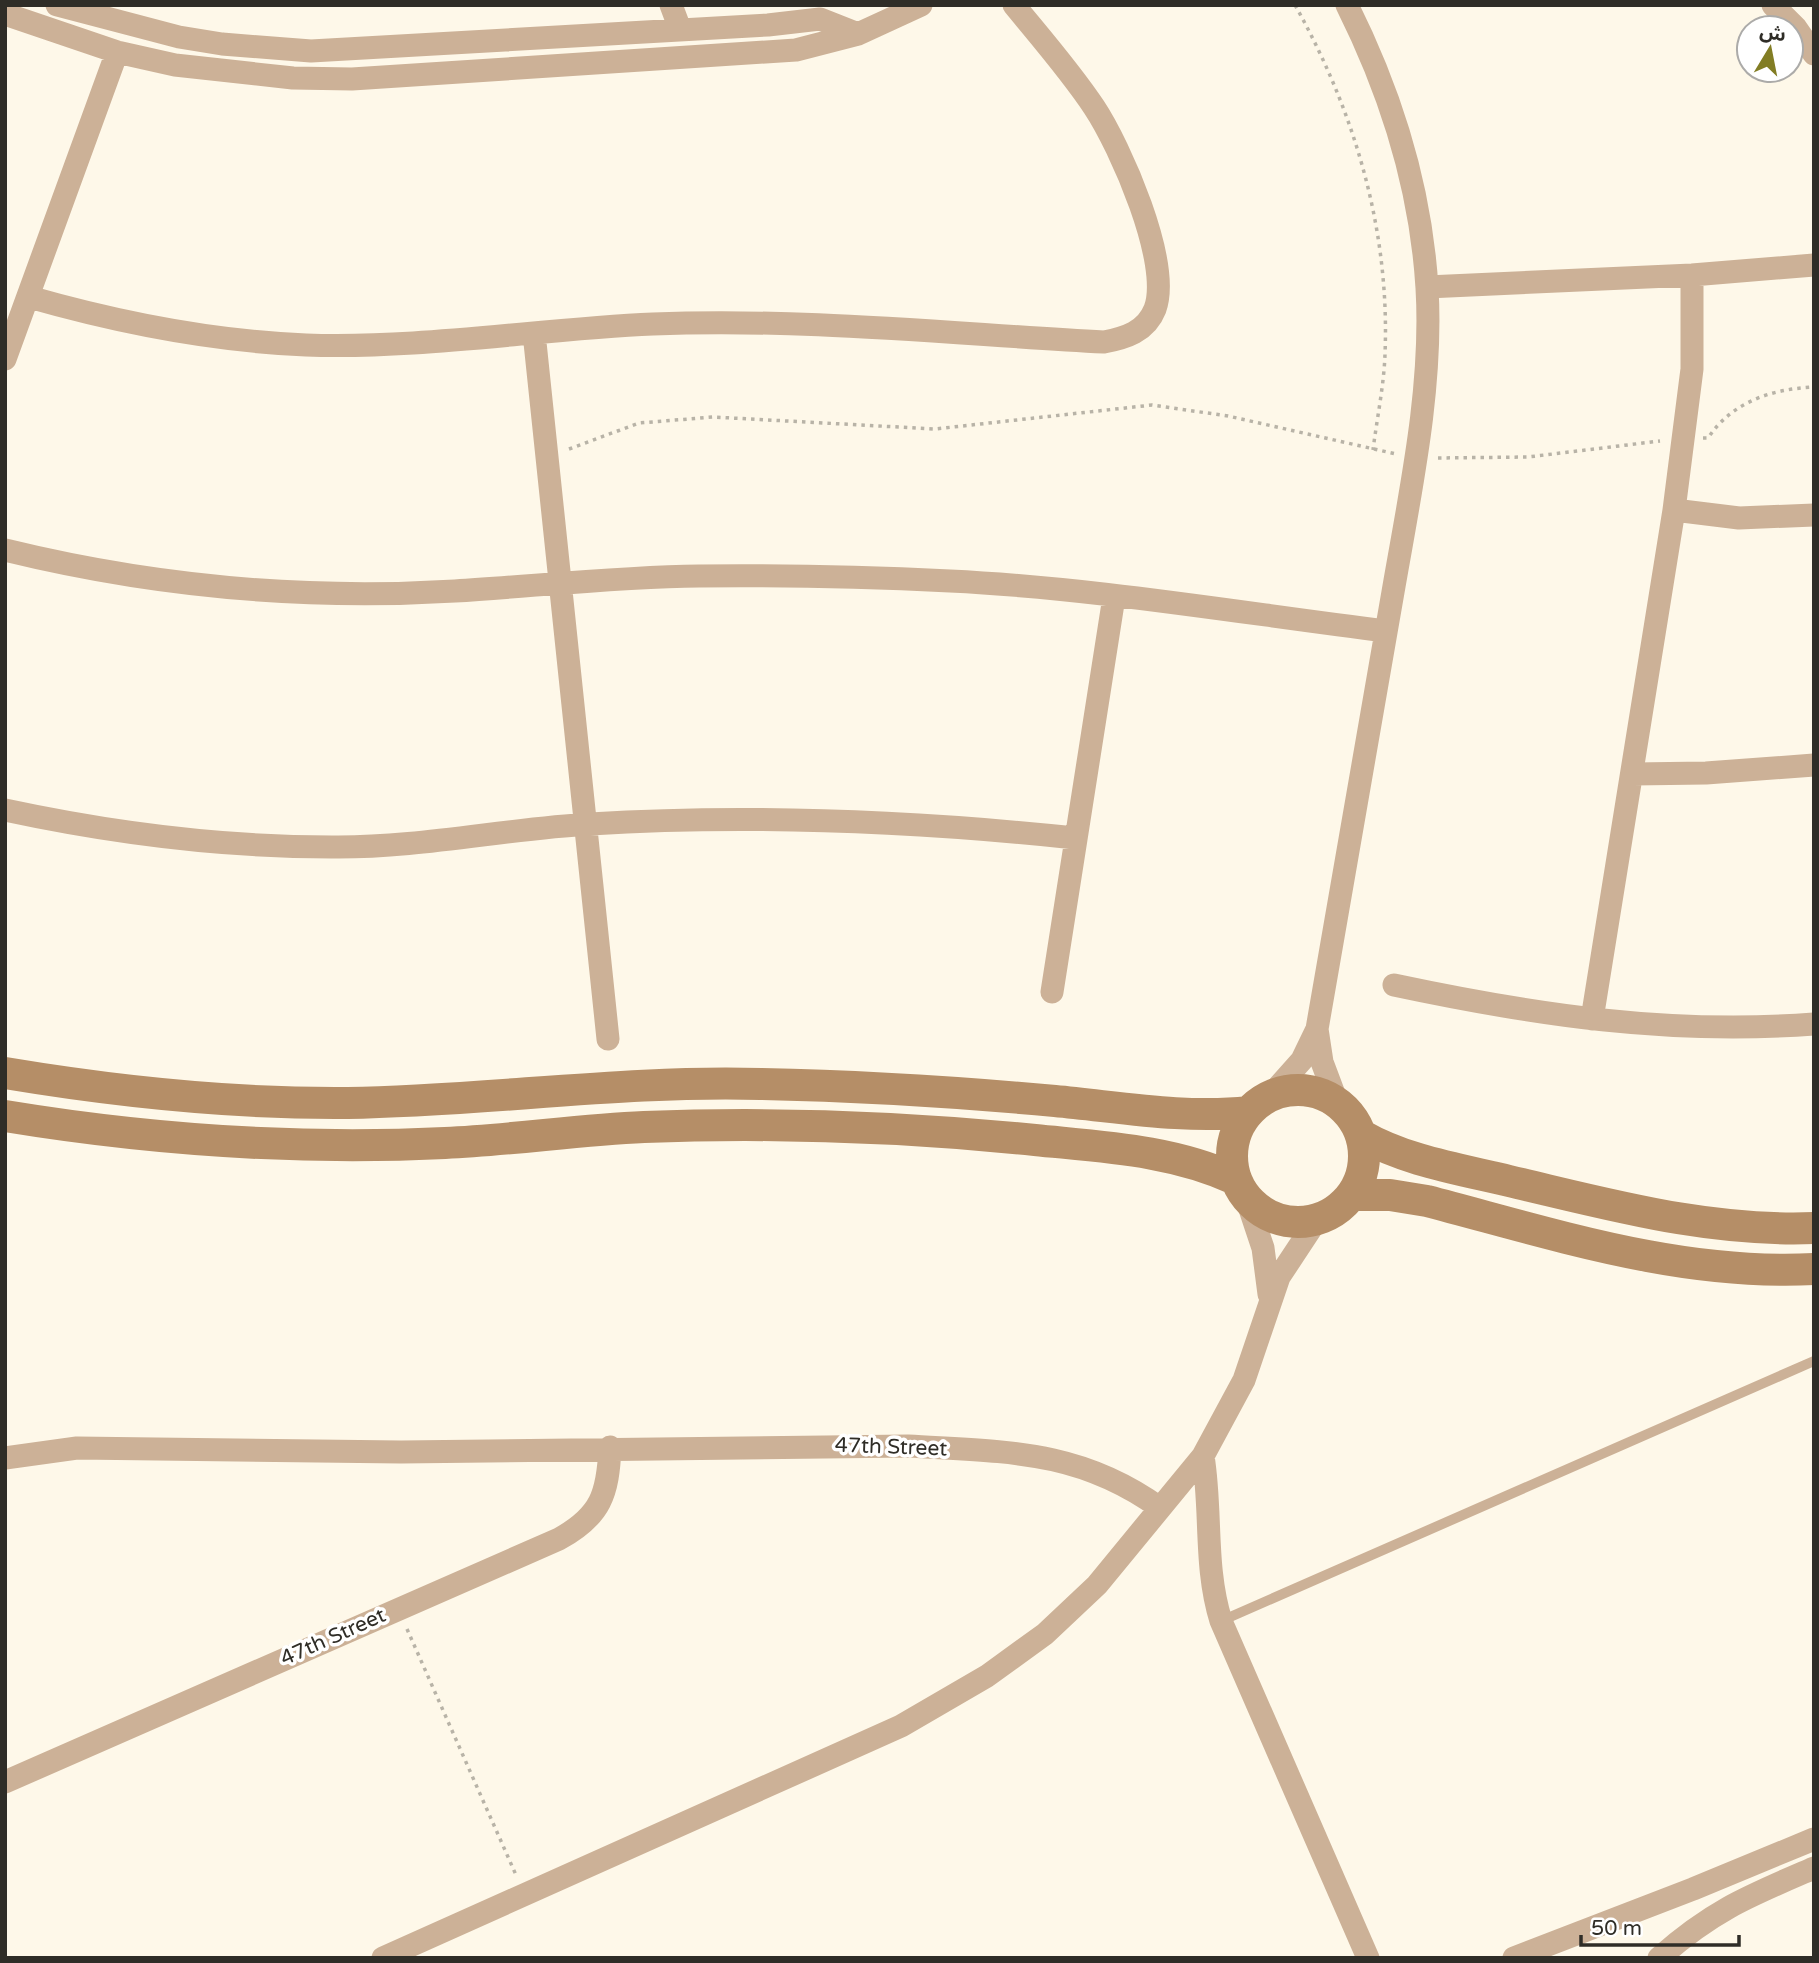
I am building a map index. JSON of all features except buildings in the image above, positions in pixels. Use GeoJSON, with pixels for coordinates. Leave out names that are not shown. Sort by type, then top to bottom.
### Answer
{"type":"FeatureCollection","features":[{"type":"Feature","properties":{"kind":"street"},"geometry":{"type":"LineString","coordinates":[[57,5],[179,37],[222,44],[311,51],[768,25],[820,19],[858,34]]}},
{"type":"Feature","properties":{"kind":"street"},"geometry":{"type":"LineString","coordinates":[[671,5],[680,29]]}},
{"type":"Feature","properties":{"kind":"street"},"geometry":{"type":"LineString","coordinates":[[29,297],[113,321],[212,337],[307,345],[398,343],[653,324],[759,324],[1104,342],[1127,338],[1144,326],[1155,308],[1157,290],[1147,226],[1134,185],[1095,108],[1014,5]]}},
{"type":"Feature","properties":{"kind":"street"},"geometry":{"type":"LineString","coordinates":[[1269,1298],[1263,1248],[1241,1189],[1233,1143],[1260,1104],[1302,1060],[1317,1029],[1386,631],[1414,458],[1424,372],[1427,287],[1418,213],[1398,130],[1369,51],[1347,5]]}},
{"type":"Feature","properties":{"kind":"street"},"geometry":{"type":"LineString","coordinates":[[1773,5],[1790,14]]}},
{"type":"Feature","properties":{"kind":"street"},"geometry":{"type":"LineString","coordinates":[[5,14],[117,52],[234,74],[352,79],[769,53],[825,45],[858,34],[912,8]]}},
{"type":"Feature","properties":{"kind":"street"},"geometry":{"type":"LineString","coordinates":[[1805,22],[1814,54]]}},
{"type":"Feature","properties":{"kind":"street"},"geometry":{"type":"LineString","coordinates":[[5,359],[117,52]]}},
{"type":"Feature","properties":{"kind":"street"},"geometry":{"type":"LineString","coordinates":[[1427,287],[1692,275],[1814,265]]}},
{"type":"Feature","properties":{"kind":"street"},"geometry":{"type":"LineString","coordinates":[[1592,1019],[1633,774],[1684,437],[1693,343],[1692,275]]}},
{"type":"Feature","properties":{"kind":"street"},"geometry":{"type":"LineString","coordinates":[[534,333],[608,1039]]}},
{"type":"Feature","properties":{"kind":"street"},"geometry":{"type":"LineString","coordinates":[[1674,510],[1739,518],[1814,515]]}},
{"type":"Feature","properties":{"kind":"street"},"geometry":{"type":"LineString","coordinates":[[5,550],[130,576],[233,588],[338,593],[453,591],[561,581],[698,576],[951,581],[1114,597],[1386,631]]}},
{"type":"Feature","properties":{"kind":"street"},"geometry":{"type":"LineString","coordinates":[[1052,992],[1114,597]]}},
{"type":"Feature","properties":{"kind":"street"},"geometry":{"type":"LineString","coordinates":[[1633,774],[1706,774],[1814,765]]}},
{"type":"Feature","properties":{"kind":"street"},"geometry":{"type":"LineString","coordinates":[[5,810],[80,826],[194,839],[333,848],[463,839],[587,824],[808,818],[888,821],[1076,838]]}},
{"type":"Feature","properties":{"kind":"street"},"geometry":{"type":"LineString","coordinates":[[1394,985],[1531,1012],[1675,1028],[1814,1024]]}},
{"type":"Feature","properties":{"kind":"street"},"geometry":{"type":"LineString","coordinates":[[1317,1029],[1322,1062],[1337,1102]]}},
{"type":"Feature","properties":{"kind":"street"},"geometry":{"type":"LineString","coordinates":[[5,1073],[134,1091],[277,1102],[363,1102],[639,1085],[732,1083],[919,1089],[1180,1115],[1260,1104],[1298,1090],[1312,1091],[1337,1102],[1356,1122],[1362,1135],[1365,1164],[1353,1195],[1338,1210],[1316,1221],[1301,1223],[1279,1220],[1259,1210],[1241,1189],[1195,1163],[1152,1153],[916,1131],[812,1126],[642,1127],[445,1143],[310,1145],[127,1133],[5,1116]]}},
{"type":"Feature","properties":{"kind":"street"},"geometry":{"type":"LineString","coordinates":[[1362,1135],[1413,1158],[1668,1219],[1764,1228],[1814,1228]]}},
{"type":"Feature","properties":{"kind":"street"},"geometry":{"type":"LineString","coordinates":[[1353,1195],[1390,1195],[1427,1201],[1655,1259],[1746,1270],[1814,1269]]}},
{"type":"Feature","properties":{"kind":"street"},"geometry":{"type":"LineString","coordinates":[[383,1958],[929,1712],[1045,1634],[1097,1585],[1203,1456],[1244,1380],[1269,1298],[1290,1257],[1316,1221]]}},
{"type":"Feature","properties":{"kind":"street","name":"47th Street"},"geometry":{"type":"LineString","coordinates":[[5,1458],[77,1448],[401,1452],[896,1445],[986,1451],[1079,1465],[1109,1476],[1160,1508]]}},
{"type":"Feature","properties":{"kind":"street","name":"47th Street"},"geometry":{"type":"LineString","coordinates":[[5,1782],[575,1531],[588,1520],[605,1493],[610,1447]]}},
{"type":"Feature","properties":{"kind":"street"},"geometry":{"type":"LineString","coordinates":[[1203,1456],[1209,1501],[1210,1567],[1221,1621],[1368,1958]]}},
{"type":"Feature","properties":{"kind":"street"},"geometry":{"type":"LineString","coordinates":[[1514,1958],[1814,1839]]}},
{"type":"Feature","properties":{"kind":"street"},"geometry":{"type":"LineString","coordinates":[[1659,1958],[1692,1929],[1727,1906],[1814,1868]]}},
{"type":"Feature","properties":{"kind":"lane"},"geometry":{"type":"LineString","coordinates":[[1221,1621],[1814,1361]]}},
{"type":"Feature","properties":{"kind":"path"},"geometry":{"type":"LineString","coordinates":[[1295,5],[1325,62],[1353,131],[1369,188],[1381,256],[1385,354],[1373,450]]}},
{"type":"Feature","properties":{"kind":"path"},"geometry":{"type":"LineString","coordinates":[[548,458],[594,437],[639,423],[713,416],[935,429],[1152,405],[1228,416],[1414,458],[1528,457],[1684,437],[1708,438],[1721,418],[1748,400],[1814,387]]}},
{"type":"Feature","properties":{"kind":"path"},"geometry":{"type":"LineString","coordinates":[[398,1608],[525,1894]]}}]}
